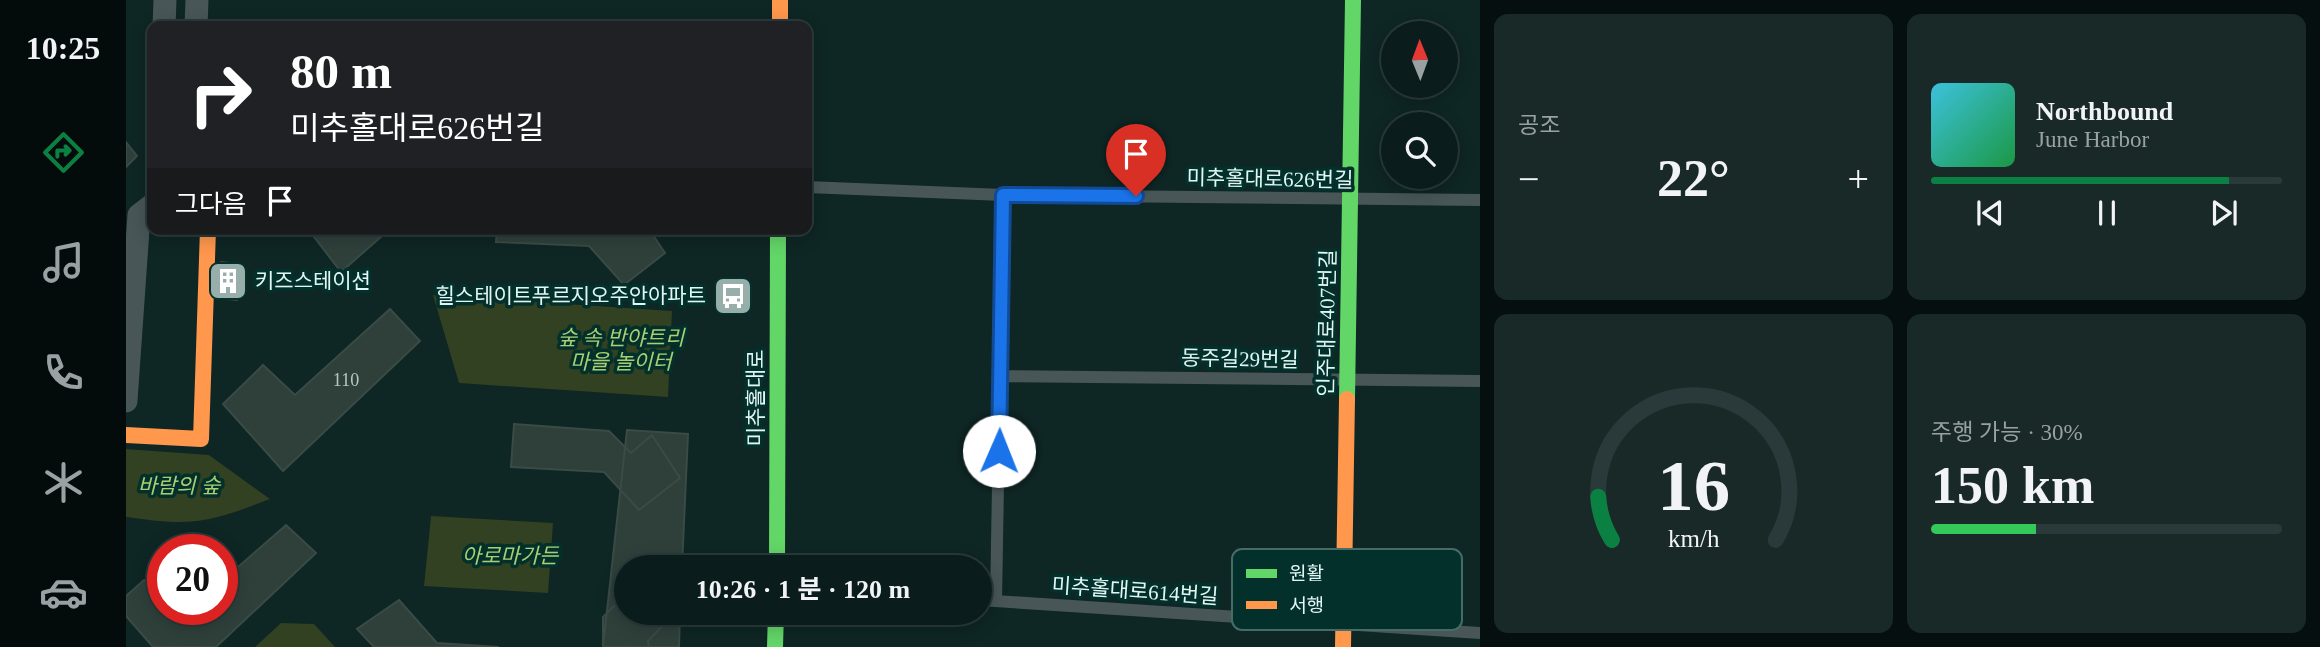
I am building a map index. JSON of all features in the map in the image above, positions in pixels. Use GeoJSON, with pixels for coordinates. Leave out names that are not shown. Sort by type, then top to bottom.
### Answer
{"type":"FeatureCollection","features":[{"type":"Feature","properties":{"kind":"street"},"geometry":{"type":"LineString","coordinates":[[164,21],[165,0]]}},
{"type":"Feature","properties":{"kind":"street"},"geometry":{"type":"LineString","coordinates":[[196,21],[197,0]]}},
{"type":"Feature","properties":{"kind":"street"},"geometry":{"type":"LineString","coordinates":[[780,0],[780,21]]}},
{"type":"Feature","properties":{"kind":"street","name":"인주대로407번길"},"geometry":{"type":"LineString","coordinates":[[1345,549],[1353,0]]}},
{"type":"Feature","properties":{"kind":"street"},"geometry":{"type":"LineString","coordinates":[[126,401],[139,215],[147,209]]}},
{"type":"Feature","properties":{"kind":"street"},"geometry":{"type":"LineString","coordinates":[[126,435],[201,439],[208,235]]}},
{"type":"Feature","properties":{"kind":"street","name":"미추홀대로"},"geometry":{"type":"LineString","coordinates":[[777,555],[778,235]]}},
{"type":"Feature","properties":{"kind":"street"},"geometry":{"type":"LineString","coordinates":[[775,647],[776,625]]}},
{"type":"Feature","properties":{"kind":"lane","name":"미추홀대로626번길"},"geometry":{"type":"LineString","coordinates":[[812,187],[1003,195],[1480,200]]}},
{"type":"Feature","properties":{"kind":"lane"},"geometry":{"type":"LineString","coordinates":[[996,601],[1003,195]]}},
{"type":"Feature","properties":{"kind":"lane","name":"동주길29번길"},"geometry":{"type":"LineString","coordinates":[[1000,376],[1480,381]]}},
{"type":"Feature","properties":{"kind":"lane","name":"미추홀대로614번길"},"geometry":{"type":"LineString","coordinates":[[992,601],[1232,617]]}},
{"type":"Feature","properties":{"kind":"lane","name":"미추홀대로614번길"},"geometry":{"type":"LineString","coordinates":[[1435,630],[1480,633]]}},
{"type":"Feature","properties":{"kind":"green space","name":"숲 속 반야트리 마을 놀이터"},"geometry":{"type":"Polygon","coordinates":[[[433,295],[672,311],[668,397],[459,383],[433,295]]]}},
{"type":"Feature","properties":{"kind":"green space","name":"바람의 숲"},"geometry":{"type":"Polygon","coordinates":[[[126,449],[209,455],[270,499],[206,520],[170,522],[126,517],[126,449]]]}},
{"type":"Feature","properties":{"kind":"green space","name":"아로마가든"},"geometry":{"type":"Polygon","coordinates":[[[431,516],[553,523],[548,593],[424,586],[431,516]]]}},
{"type":"Feature","properties":{"kind":"green space"},"geometry":{"type":"Polygon","coordinates":[[[281,623],[314,624],[335,647],[255,647],[281,623]]]}},
{"type":"Feature","properties":{"kind":"building"},"geometry":{"type":"Polygon","coordinates":[[[126,142],[137,156],[126,167],[126,142]]]}},
{"type":"Feature","properties":{"kind":"building"},"geometry":{"type":"Polygon","coordinates":[[[313,235],[383,235],[341,272],[313,235]]]}},
{"type":"Feature","properties":{"kind":"building"},"geometry":{"type":"Polygon","coordinates":[[[497,235],[653,235],[665,253],[624,285],[589,246],[496,242],[497,235]]]}},
{"type":"Feature","properties":{"kind":"building","name":"키즈스테이션"},"geometry":{"type":"Polygon","coordinates":[[[221,262],[239,264],[237,300],[217,298],[221,262]]]}},
{"type":"Feature","properties":{"kind":"building"},"geometry":{"type":"Polygon","coordinates":[[[390,309],[420,341],[283,471],[223,404],[263,365],[295,395],[390,309]]]}},
{"type":"Feature","properties":{"kind":"building"},"geometry":{"type":"Polygon","coordinates":[[[514,424],[609,431],[631,453],[652,435],[680,478],[639,510],[604,472],[511,467],[514,424]]]}},
{"type":"Feature","properties":{"kind":"building"},"geometry":{"type":"Polygon","coordinates":[[[627,430],[688,434],[683,555],[614,555],[614,625],[680,625],[679,647],[603,647],[627,430]]]}},
{"type":"Feature","properties":{"kind":"building"},"geometry":{"type":"Polygon","coordinates":[[[286,525],[316,553],[216,647],[153,647],[126,616],[126,596],[144,580],[147,583],[147,625],[238,625],[238,567],[286,525]]]}},
{"type":"Feature","properties":{"kind":"building"},"geometry":{"type":"Polygon","coordinates":[[[399,600],[437,643],[499,647],[374,647],[357,629],[399,600]]]}},
{"type":"Feature","properties":{"kind":"building"},"geometry":{"type":"Polygon","coordinates":[[[614,606],[614,625],[663,625],[648,641],[649,647],[603,647],[603,617],[614,606]]]}},
{"type":"Feature","properties":{"kind":"traffic: fast"},"geometry":{"type":"LineString","coordinates":[[1347,399],[1353,0]]}},
{"type":"Feature","properties":{"kind":"traffic: fast"},"geometry":{"type":"LineString","coordinates":[[777,555],[778,235]]}},
{"type":"Feature","properties":{"kind":"traffic: fast"},"geometry":{"type":"LineString","coordinates":[[775,647],[776,625]]}},
{"type":"Feature","properties":{"kind":"traffic: slow"},"geometry":{"type":"LineString","coordinates":[[780,0],[780,21]]}},
{"type":"Feature","properties":{"kind":"traffic: slow"},"geometry":{"type":"LineString","coordinates":[[126,435],[201,439],[208,235]]}},
{"type":"Feature","properties":{"kind":"traffic: slow"},"geometry":{"type":"LineString","coordinates":[[1345,549],[1347,399]]}},
{"type":"Feature","properties":{"kind":"traffic: slow"},"geometry":{"type":"LineString","coordinates":[[1343,630],[1343,647]]}},
{"type":"Feature","properties":{"kind":"place","name":"키즈스테이션"},"geometry":{"type":"Point","coordinates":[228,281]}},
{"type":"Feature","properties":{"kind":"place","name":"힐스테이트푸르지오주안아파트"},"geometry":{"type":"Point","coordinates":[733,296]}},
{"type":"Feature","properties":{"kind":"route"},"geometry":{"type":"LineString","coordinates":[[999,451],[1003,195],[1136,196]]}}]}
